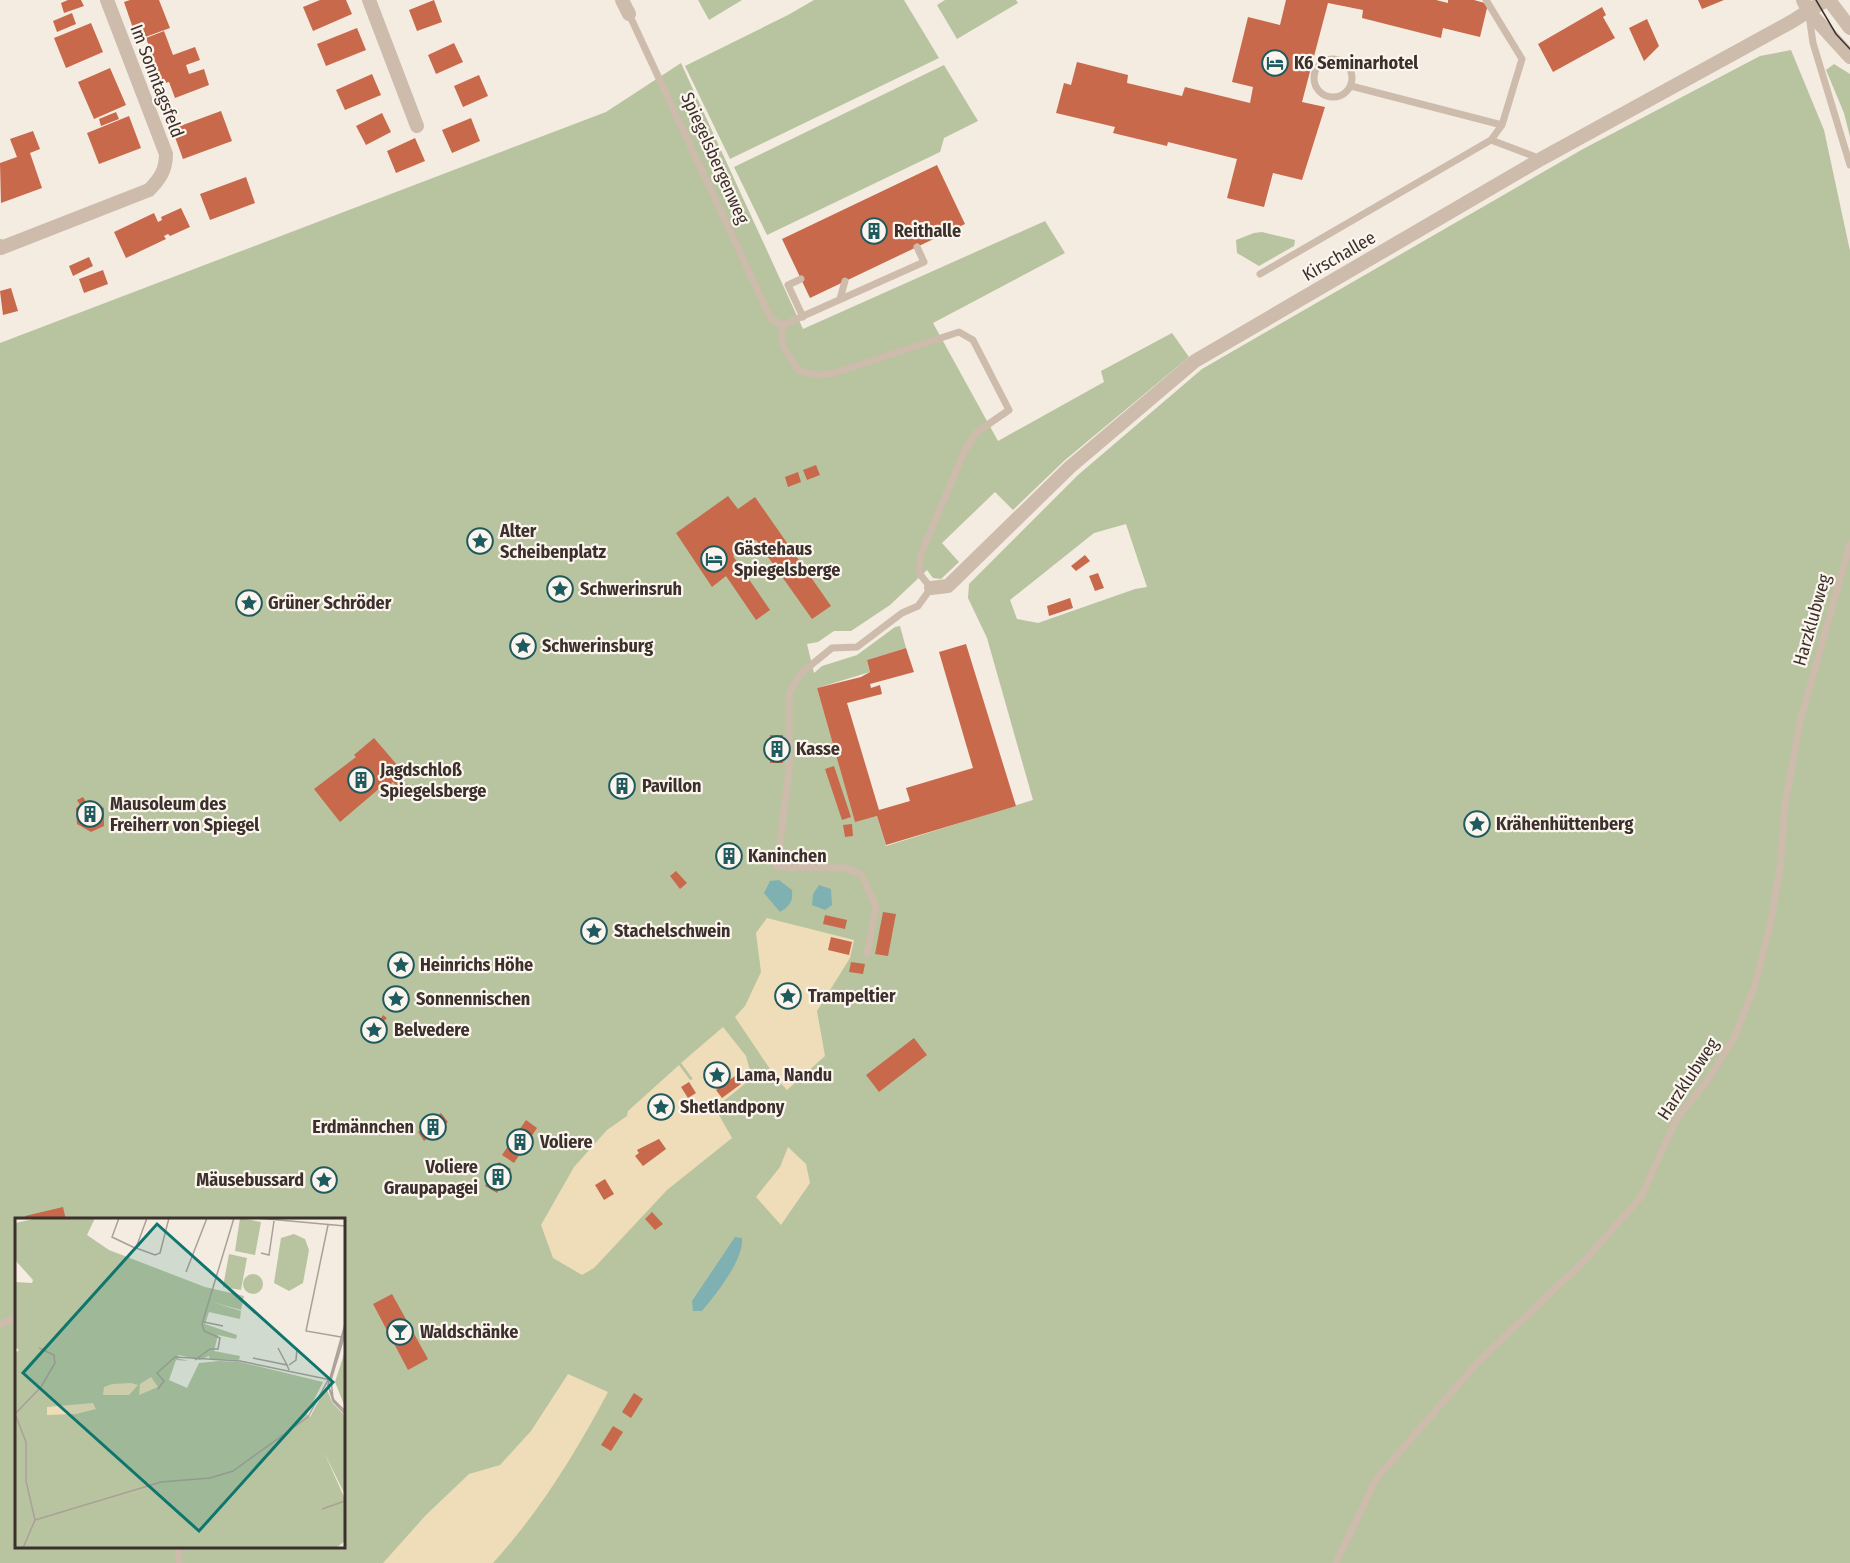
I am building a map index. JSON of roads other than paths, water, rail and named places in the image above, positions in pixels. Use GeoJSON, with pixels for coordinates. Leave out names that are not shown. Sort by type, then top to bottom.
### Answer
{"type":"FeatureCollection","features":[{"type":"Feature","properties":{"kind":"street","name":"Im Sonntagsfeld"},"geometry":{"type":"LineString","coordinates":[[0,247],[149,190],[166,167],[166,154],[107,0]]}},
{"type":"Feature","properties":{"kind":"street"},"geometry":{"type":"LineString","coordinates":[[369,0],[417,126]]}},
{"type":"Feature","properties":{"kind":"street","name":"Spiegelsbergenweg"},"geometry":{"type":"LineString","coordinates":[[622,0],[629,14]]}},
{"type":"Feature","properties":{"kind":"street"},"geometry":{"type":"LineString","coordinates":[[1828,0],[1850,28]]}},
{"type":"Feature","properties":{"kind":"street","name":"Kirschallee"},"geometry":{"type":"LineString","coordinates":[[931,588],[948,586],[1070,467],[1195,361],[1806,6],[1828,0]]}},
{"type":"Feature","properties":{"kind":"street"},"geometry":{"type":"LineString","coordinates":[[1806,6],[1850,57]]}},
{"type":"Feature","properties":{"kind":"lane"},"geometry":{"type":"LineString","coordinates":[[1260,274],[1491,140],[1502,125],[1522,59],[1486,0]]}},
{"type":"Feature","properties":{"kind":"lane"},"geometry":{"type":"LineString","coordinates":[[1806,6],[1813,43],[1850,165]]}},
{"type":"Feature","properties":{"kind":"lane","name":"Spiegelsbergenweg"},"geometry":{"type":"LineString","coordinates":[[629,14],[771,319],[783,325]]}},
{"type":"Feature","properties":{"kind":"lane"},"geometry":{"type":"LineString","coordinates":[[1338,59],[1349,67],[1352,73],[1351,86],[1339,96],[1328,97],[1322,94],[1314,83],[1316,70],[1325,60],[1338,59]]}},
{"type":"Feature","properties":{"kind":"lane"},"geometry":{"type":"LineString","coordinates":[[1351,86],[1502,125]]}},
{"type":"Feature","properties":{"kind":"lane"},"geometry":{"type":"LineString","coordinates":[[1491,140],[1541,159]]}},
{"type":"Feature","properties":{"kind":"lane"},"geometry":{"type":"LineString","coordinates":[[867,954],[876,906],[870,888],[861,874],[846,868],[777,867],[789,771],[789,695],[800,674],[832,648],[857,647],[902,613],[918,606],[931,588],[920,573],[921,554],[965,450],[977,432],[1009,410],[973,340],[959,332],[834,373],[818,375],[799,371],[783,348],[780,336],[783,325],[924,262],[917,247]]}},
{"type":"Feature","properties":{"kind":"lane"},"geometry":{"type":"LineString","coordinates":[[801,279],[788,285],[803,317]]}},
{"type":"Feature","properties":{"kind":"lane"},"geometry":{"type":"LineString","coordinates":[[840,299],[845,281]]}},
{"type":"Feature","properties":{"kind":"lane","name":"Harzklubweg"},"geometry":{"type":"LineString","coordinates":[[1336,1563],[1376,1479],[1479,1361],[1585,1260],[1641,1197],[1677,1118],[1707,1081],[1734,1038],[1755,986],[1771,921],[1780,868],[1785,804],[1800,721],[1850,544]]}},
{"type":"Feature","properties":{"kind":"lane"},"geometry":{"type":"LineString","coordinates":[[0,1324],[15,1318]]}},
{"type":"Feature","properties":{"kind":"lane"},"geometry":{"type":"LineString","coordinates":[[178,1548],[179,1563]]}},
{"type":"Feature","properties":{"kind":"water"},"geometry":{"type":"Polygon","coordinates":[[[779,880],[792,890],[790,903],[780,912],[764,893],[770,881],[779,880]]]}},
{"type":"Feature","properties":{"kind":"water"},"geometry":{"type":"Polygon","coordinates":[[[819,885],[831,889],[832,905],[825,910],[812,905],[813,894],[819,885]]]}},
{"type":"Feature","properties":{"kind":"water"},"geometry":{"type":"Polygon","coordinates":[[[735,1237],[742,1238],[739,1256],[734,1266],[702,1311],[693,1311],[692,1301],[735,1237]]]}},
{"type":"Feature","properties":{"kind":"tram line"},"geometry":{"type":"LineString","coordinates":[[1816,0],[1836,34],[1850,49]]}},
{"type":"Feature","properties":{"kind":"place","name":"K6 Seminarhotel"},"geometry":{"type":"Point","coordinates":[1275,63]}},
{"type":"Feature","properties":{"kind":"place","name":"Reithalle"},"geometry":{"type":"Point","coordinates":[874,231]}},
{"type":"Feature","properties":{"kind":"place","name":"Alter Scheibenplatz"},"geometry":{"type":"Point","coordinates":[480,541]}},
{"type":"Feature","properties":{"kind":"place","name":"Gästehaus Spiegelsberge"},"geometry":{"type":"Point","coordinates":[714,559]}},
{"type":"Feature","properties":{"kind":"place","name":"Schwerinsruh"},"geometry":{"type":"Point","coordinates":[560,589]}},
{"type":"Feature","properties":{"kind":"place","name":"Grüner Schröder"},"geometry":{"type":"Point","coordinates":[249,603]}},
{"type":"Feature","properties":{"kind":"place","name":"Schwerinsburg"},"geometry":{"type":"Point","coordinates":[523,646]}},
{"type":"Feature","properties":{"kind":"place","name":"Kasse"},"geometry":{"type":"Point","coordinates":[777,749]}},
{"type":"Feature","properties":{"kind":"place","name":"Jagdschloß Spiegelsberge"},"geometry":{"type":"Point","coordinates":[361,780]}},
{"type":"Feature","properties":{"kind":"place","name":"Pavillon"},"geometry":{"type":"Point","coordinates":[622,786]}},
{"type":"Feature","properties":{"kind":"place","name":"Mausoleum des Freiherr von Spiegel"},"geometry":{"type":"Point","coordinates":[90,814]}},
{"type":"Feature","properties":{"kind":"place","name":"Krähenhüttenberg"},"geometry":{"type":"Point","coordinates":[1477,824]}},
{"type":"Feature","properties":{"kind":"place","name":"Kaninchen"},"geometry":{"type":"Point","coordinates":[729,856]}},
{"type":"Feature","properties":{"kind":"place","name":"Stachelschwein"},"geometry":{"type":"Point","coordinates":[594,931]}},
{"type":"Feature","properties":{"kind":"place","name":"Heinrichs Höhe"},"geometry":{"type":"Point","coordinates":[401,965]}},
{"type":"Feature","properties":{"kind":"place","name":"Trampeltier"},"geometry":{"type":"Point","coordinates":[788,996]}},
{"type":"Feature","properties":{"kind":"place","name":"Sonnennischen"},"geometry":{"type":"Point","coordinates":[396,999]}},
{"type":"Feature","properties":{"kind":"place","name":"Belvedere"},"geometry":{"type":"Point","coordinates":[374,1030]}},
{"type":"Feature","properties":{"kind":"place","name":"Lama, Nandu"},"geometry":{"type":"Point","coordinates":[717,1075]}},
{"type":"Feature","properties":{"kind":"place","name":"Shetlandpony"},"geometry":{"type":"Point","coordinates":[661,1107]}},
{"type":"Feature","properties":{"kind":"place","name":"Erdmännchen"},"geometry":{"type":"Point","coordinates":[433,1127]}},
{"type":"Feature","properties":{"kind":"place","name":"Voliere"},"geometry":{"type":"Point","coordinates":[520,1142]}},
{"type":"Feature","properties":{"kind":"place","name":"Voliere Graupapagei"},"geometry":{"type":"Point","coordinates":[498,1177]}},
{"type":"Feature","properties":{"kind":"place","name":"Mäusebussard"},"geometry":{"type":"Point","coordinates":[324,1180]}},
{"type":"Feature","properties":{"kind":"place","name":"Waldschänke"},"geometry":{"type":"Point","coordinates":[400,1332]}}]}
